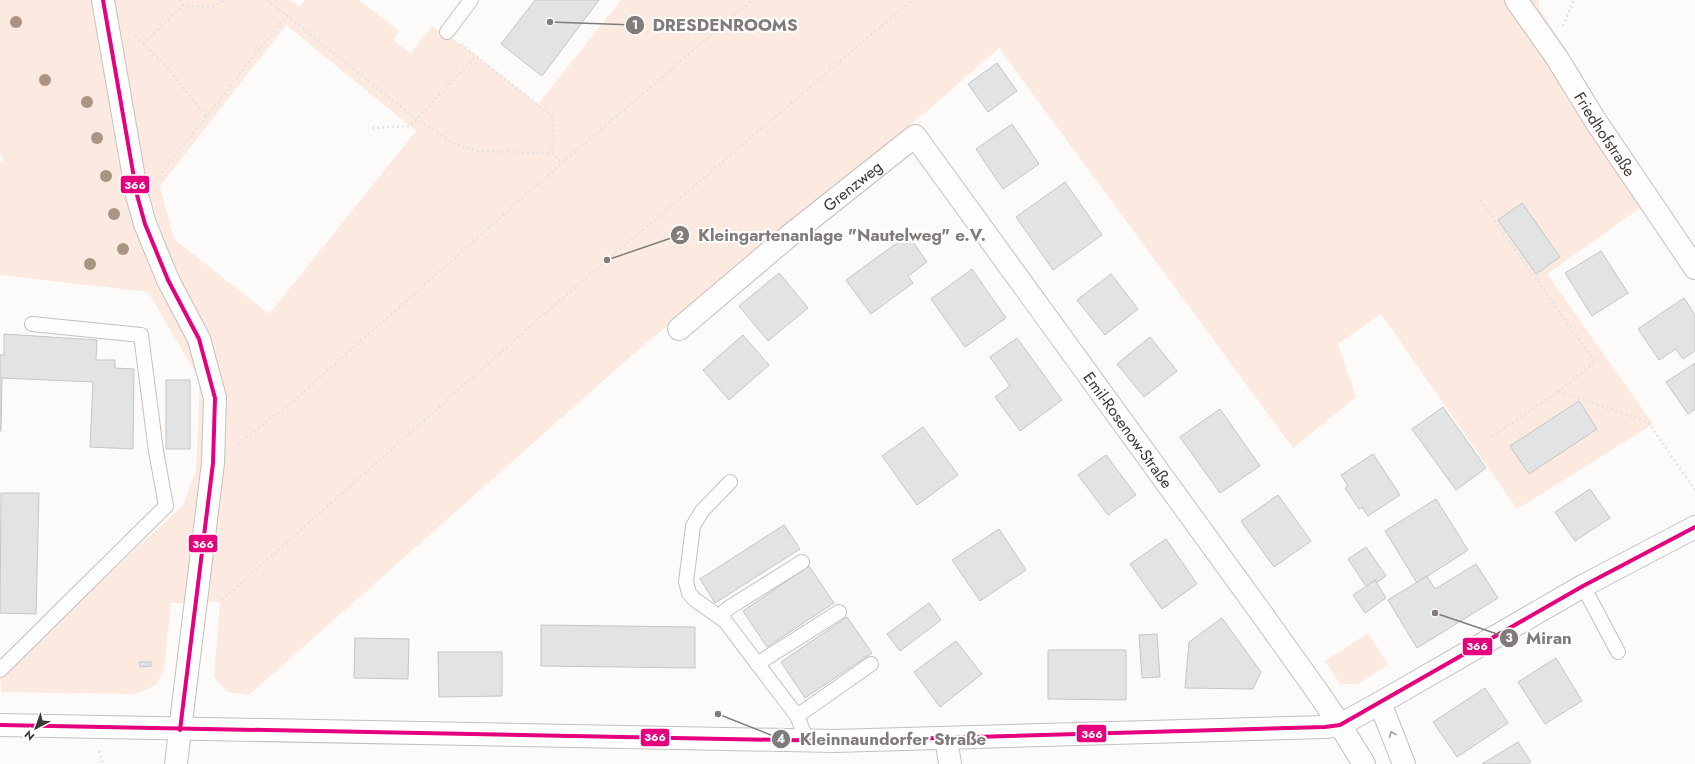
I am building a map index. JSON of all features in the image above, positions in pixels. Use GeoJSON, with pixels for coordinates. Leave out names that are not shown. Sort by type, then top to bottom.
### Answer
{"type":"FeatureCollection","features":[{"type":"Feature","properties":{"kind":"street"},"geometry":{"type":"LineString","coordinates":[[103,0],[137,196],[145,224],[168,280],[199,339],[215,398],[213,463],[176,764]]}},
{"type":"Feature","properties":{"kind":"street","name":"Friedhofstraße"},"geometry":{"type":"LineString","coordinates":[[1516,0],[1557,58],[1595,120],[1695,268]]}},
{"type":"Feature","properties":{"kind":"street","name":"Grenzweg"},"geometry":{"type":"LineString","coordinates":[[679,329],[784,240],[915,136]]}},
{"type":"Feature","properties":{"kind":"street","name":"Emil-Rosenow-Straße"},"geometry":{"type":"LineString","coordinates":[[915,136],[1320,694],[1364,764]]}},
{"type":"Feature","properties":{"kind":"street"},"geometry":{"type":"LineString","coordinates":[[0,725],[180,730],[834,741],[1311,729],[1340,725],[1583,586],[1695,527]]}},
{"type":"Feature","properties":{"kind":"street"},"geometry":{"type":"LineString","coordinates":[[1380,703],[1404,764]]}},
{"type":"Feature","properties":{"kind":"street"},"geometry":{"type":"LineString","coordinates":[[946,738],[950,764]]}},
{"type":"Feature","properties":{"kind":"lane"},"geometry":{"type":"LineString","coordinates":[[447,32],[471,0]]}},
{"type":"Feature","properties":{"kind":"lane"},"geometry":{"type":"LineString","coordinates":[[0,670],[166,506],[156,451],[141,335],[32,324]]}},
{"type":"Feature","properties":{"kind":"lane"},"geometry":{"type":"LineString","coordinates":[[725,620],[694,599],[689,593],[686,582],[693,526],[702,511],[730,482]]}},
{"type":"Feature","properties":{"kind":"lane"},"geometry":{"type":"LineString","coordinates":[[802,562],[725,611],[723,615],[725,620],[757,664],[797,716],[807,740]]}},
{"type":"Feature","properties":{"kind":"lane"},"geometry":{"type":"LineString","coordinates":[[1583,586],[1618,652]]}},
{"type":"Feature","properties":{"kind":"lane"},"geometry":{"type":"LineString","coordinates":[[757,664],[839,612]]}},
{"type":"Feature","properties":{"kind":"lane"},"geometry":{"type":"LineString","coordinates":[[797,716],[871,664]]}},
{"type":"Feature","properties":{"kind":"path"},"geometry":{"type":"LineString","coordinates":[[180,0],[183,5]]}},
{"type":"Feature","properties":{"kind":"path"},"geometry":{"type":"LineString","coordinates":[[143,44],[183,5],[211,6],[228,0]]}},
{"type":"Feature","properties":{"kind":"path"},"geometry":{"type":"LineString","coordinates":[[267,0],[416,118],[455,144],[477,151],[552,153],[562,163]]}},
{"type":"Feature","properties":{"kind":"path"},"geometry":{"type":"LineString","coordinates":[[213,463],[291,403],[562,163],[752,0]]}},
{"type":"Feature","properties":{"kind":"path"},"geometry":{"type":"LineString","coordinates":[[196,603],[221,600],[536,321],[912,0]]}},
{"type":"Feature","properties":{"kind":"path"},"geometry":{"type":"LineString","coordinates":[[1561,32],[1574,0]]}},
{"type":"Feature","properties":{"kind":"path"},"geometry":{"type":"LineString","coordinates":[[137,196],[154,183],[286,15]]}},
{"type":"Feature","properties":{"kind":"path"},"geometry":{"type":"LineString","coordinates":[[447,32],[475,56],[553,117],[552,153]]}},
{"type":"Feature","properties":{"kind":"path"},"geometry":{"type":"LineString","coordinates":[[131,33],[166,66],[206,117]]}},
{"type":"Feature","properties":{"kind":"path"},"geometry":{"type":"LineString","coordinates":[[372,128],[410,126],[475,56]]}},
{"type":"Feature","properties":{"kind":"path"},"geometry":{"type":"LineString","coordinates":[[1480,200],[1595,362],[1559,391],[1490,438]]}},
{"type":"Feature","properties":{"kind":"path"},"geometry":{"type":"LineString","coordinates":[[1559,391],[1648,422],[1695,490]]}},
{"type":"Feature","properties":{"kind":"shaded area"},"geometry":{"type":"Polygon","coordinates":[[[0,0],[290,0],[300,7],[305,0],[359,0],[399,31],[393,40],[411,53],[432,26],[462,45],[538,104],[621,0],[1539,0],[1539,8],[1564,47],[1557,58],[1650,201],[1547,274],[1653,424],[1517,509],[1381,314],[1338,344],[1356,397],[1293,448],[999,48],[928,110],[639,349],[249,695],[227,692],[214,677],[220,601],[171,603],[164,670],[156,685],[135,694],[1,692],[0,676],[183,505],[196,470],[200,381],[148,292],[0,275],[0,163],[4,159],[0,155],[0,0]],[[286,25],[160,186],[174,239],[269,314],[416,131],[286,25]]]}},
{"type":"Feature","properties":{"kind":"shaded area"},"geometry":{"type":"Polygon","coordinates":[[[1368,633],[1388,665],[1357,684],[1340,684],[1325,661],[1368,633]]]}},
{"type":"Feature","properties":{"kind":"building"},"geometry":{"type":"Polygon","coordinates":[[[535,0],[599,0],[542,76],[501,44],[535,0]]]}},
{"type":"Feature","properties":{"kind":"building"},"geometry":{"type":"Polygon","coordinates":[[[997,63],[1017,91],[988,112],[968,84],[997,63]]]}},
{"type":"Feature","properties":{"kind":"building"},"geometry":{"type":"Polygon","coordinates":[[[1012,124],[1039,164],[1003,189],[976,149],[1012,124]]]}},
{"type":"Feature","properties":{"kind":"building"},"geometry":{"type":"Polygon","coordinates":[[[1065,182],[1102,235],[1053,270],[1016,217],[1065,182]]]}},
{"type":"Feature","properties":{"kind":"building"},"geometry":{"type":"Polygon","coordinates":[[[1522,203],[1560,257],[1536,274],[1498,220],[1522,203]]]}},
{"type":"Feature","properties":{"kind":"building"},"geometry":{"type":"Polygon","coordinates":[[[908,235],[927,262],[908,276],[913,283],[871,314],[846,280],[908,235]]]}},
{"type":"Feature","properties":{"kind":"building"},"geometry":{"type":"Polygon","coordinates":[[[1601,251],[1628,293],[1592,316],[1565,273],[1601,251]]]}},
{"type":"Feature","properties":{"kind":"building"},"geometry":{"type":"Polygon","coordinates":[[[972,269],[1006,318],[965,347],[931,299],[972,269]]]}},
{"type":"Feature","properties":{"kind":"building"},"geometry":{"type":"Polygon","coordinates":[[[779,273],[808,308],[768,341],[739,306],[779,273]]]}},
{"type":"Feature","properties":{"kind":"building"},"geometry":{"type":"Polygon","coordinates":[[[1111,274],[1138,309],[1105,335],[1077,300],[1111,274]]]}},
{"type":"Feature","properties":{"kind":"building"},"geometry":{"type":"Polygon","coordinates":[[[1684,298],[1695,315],[1695,351],[1683,359],[1676,349],[1659,360],[1638,329],[1684,298]]]}},
{"type":"Feature","properties":{"kind":"building"},"geometry":{"type":"Polygon","coordinates":[[[4,334],[97,340],[96,360],[115,360],[115,368],[134,369],[133,449],[90,447],[93,382],[2,378],[0,431],[0,355],[4,355],[4,334]]]}},
{"type":"Feature","properties":{"kind":"building"},"geometry":{"type":"Polygon","coordinates":[[[743,335],[769,365],[729,400],[703,370],[743,335]]]}},
{"type":"Feature","properties":{"kind":"building"},"geometry":{"type":"Polygon","coordinates":[[[1150,337],[1177,371],[1144,397],[1117,364],[1150,337]]]}},
{"type":"Feature","properties":{"kind":"building"},"geometry":{"type":"Polygon","coordinates":[[[1017,338],[1062,400],[1020,431],[995,397],[1010,386],[990,357],[1017,338]]]}},
{"type":"Feature","properties":{"kind":"building"},"geometry":{"type":"Polygon","coordinates":[[[1695,363],[1695,409],[1688,414],[1666,382],[1695,363]]]}},
{"type":"Feature","properties":{"kind":"building"},"geometry":{"type":"Polygon","coordinates":[[[166,380],[190,380],[190,449],[166,449],[166,380]]]}},
{"type":"Feature","properties":{"kind":"building"},"geometry":{"type":"Polygon","coordinates":[[[1579,401],[1597,429],[1529,474],[1510,446],[1579,401]]]}},
{"type":"Feature","properties":{"kind":"building"},"geometry":{"type":"Polygon","coordinates":[[[1443,407],[1486,468],[1456,490],[1412,429],[1443,407]]]}},
{"type":"Feature","properties":{"kind":"building"},"geometry":{"type":"Polygon","coordinates":[[[1220,409],[1260,466],[1220,493],[1180,437],[1220,409]]]}},
{"type":"Feature","properties":{"kind":"building"},"geometry":{"type":"Polygon","coordinates":[[[923,427],[958,475],[917,505],[882,456],[923,427]]]}},
{"type":"Feature","properties":{"kind":"building"},"geometry":{"type":"Polygon","coordinates":[[[1373,454],[1400,495],[1368,516],[1362,507],[1359,509],[1345,488],[1348,486],[1341,475],[1373,454]]]}},
{"type":"Feature","properties":{"kind":"building"},"geometry":{"type":"Polygon","coordinates":[[[1106,455],[1136,495],[1108,515],[1078,475],[1106,455]]]}},
{"type":"Feature","properties":{"kind":"building"},"geometry":{"type":"Polygon","coordinates":[[[1590,489],[1610,518],[1575,541],[1555,512],[1590,489]]]}},
{"type":"Feature","properties":{"kind":"building"},"geometry":{"type":"Polygon","coordinates":[[[1,493],[39,493],[36,614],[0,613],[1,493]]]}},
{"type":"Feature","properties":{"kind":"building"},"geometry":{"type":"Polygon","coordinates":[[[1278,495],[1311,541],[1274,567],[1241,521],[1278,495]]]}},
{"type":"Feature","properties":{"kind":"building"},"geometry":{"type":"Polygon","coordinates":[[[1436,499],[1468,550],[1417,583],[1385,531],[1436,499]]]}},
{"type":"Feature","properties":{"kind":"building"},"geometry":{"type":"Polygon","coordinates":[[[784,525],[800,549],[715,603],[700,579],[784,525]]]}},
{"type":"Feature","properties":{"kind":"building"},"geometry":{"type":"Polygon","coordinates":[[[999,529],[1026,570],[980,601],[952,560],[999,529]]]}},
{"type":"Feature","properties":{"kind":"building"},"geometry":{"type":"Polygon","coordinates":[[[1166,539],[1197,584],[1162,609],[1130,564],[1166,539]]]}},
{"type":"Feature","properties":{"kind":"building"},"geometry":{"type":"Polygon","coordinates":[[[1366,547],[1386,576],[1376,583],[1375,580],[1366,586],[1348,559],[1366,547]]]}},
{"type":"Feature","properties":{"kind":"building"},"geometry":{"type":"Polygon","coordinates":[[[1476,564],[1498,598],[1417,648],[1388,600],[1427,576],[1435,589],[1476,564]]]}},
{"type":"Feature","properties":{"kind":"building"},"geometry":{"type":"Polygon","coordinates":[[[809,566],[834,603],[767,647],[743,611],[809,566]]]}},
{"type":"Feature","properties":{"kind":"building"},"geometry":{"type":"Polygon","coordinates":[[[1375,580],[1386,598],[1365,613],[1353,595],[1375,580]]]}},
{"type":"Feature","properties":{"kind":"building"},"geometry":{"type":"Polygon","coordinates":[[[929,603],[941,620],[900,651],[887,634],[929,603]]]}},
{"type":"Feature","properties":{"kind":"building"},"geometry":{"type":"Polygon","coordinates":[[[847,617],[872,653],[805,698],[781,662],[847,617]]]}},
{"type":"Feature","properties":{"kind":"building"},"geometry":{"type":"Polygon","coordinates":[[[1222,618],[1261,672],[1253,689],[1185,688],[1189,642],[1222,618]]]}},
{"type":"Feature","properties":{"kind":"building"},"geometry":{"type":"Polygon","coordinates":[[[541,625],[695,627],[695,668],[541,666],[541,625]]]}},
{"type":"Feature","properties":{"kind":"building"},"geometry":{"type":"Polygon","coordinates":[[[1157,634],[1160,677],[1142,678],[1139,635],[1157,634]]]}},
{"type":"Feature","properties":{"kind":"building"},"geometry":{"type":"Polygon","coordinates":[[[355,638],[409,639],[408,679],[354,678],[355,638]]]}},
{"type":"Feature","properties":{"kind":"building"},"geometry":{"type":"Polygon","coordinates":[[[956,641],[982,674],[940,707],[914,672],[956,641]]]}},
{"type":"Feature","properties":{"kind":"building"},"geometry":{"type":"Polygon","coordinates":[[[1048,650],[1126,650],[1126,700],[1048,699],[1048,650]]]}},
{"type":"Feature","properties":{"kind":"building"},"geometry":{"type":"Polygon","coordinates":[[[438,652],[502,652],[502,696],[439,697],[438,652]]]}},
{"type":"Feature","properties":{"kind":"building"},"geometry":{"type":"Polygon","coordinates":[[[1556,658],[1582,701],[1545,724],[1518,682],[1556,658]]]}},
{"type":"Feature","properties":{"kind":"building"},"geometry":{"type":"Polygon","coordinates":[[[139,662],[151,662],[151,666],[140,667],[139,662]]]}},
{"type":"Feature","properties":{"kind":"building"},"geometry":{"type":"Polygon","coordinates":[[[1485,688],[1508,723],[1457,757],[1433,722],[1485,688]]]}},
{"type":"Feature","properties":{"kind":"building"},"geometry":{"type":"Polygon","coordinates":[[[1518,742],[1531,762],[1527,764],[1482,764],[1518,742]]]}},
{"type":"Feature","properties":{"kind":"transit line","name":"366"},"geometry":{"type":"LineString","coordinates":[[103,0],[137,195],[145,224],[168,280],[199,339],[215,398],[213,463],[180,730]]}},
{"type":"Feature","properties":{"kind":"transit line","name":"366"},"geometry":{"type":"LineString","coordinates":[[0,725],[834,741],[1325,727],[1340,725],[1583,586],[1695,527]]}},
{"type":"Feature","properties":{"kind":"place","name":"DRESDENROOMS"},"geometry":{"type":"Point","coordinates":[550,22]}},
{"type":"Feature","properties":{"kind":"place","name":"Kleingartenanlage \"Nautelweg\" e.V."},"geometry":{"type":"Point","coordinates":[607,260]}},
{"type":"Feature","properties":{"kind":"place","name":"Miran"},"geometry":{"type":"Point","coordinates":[1435,613]}},
{"type":"Feature","properties":{"kind":"place","name":"Kleinnaundorfer Straße"},"geometry":{"type":"Point","coordinates":[718,714]}}]}
